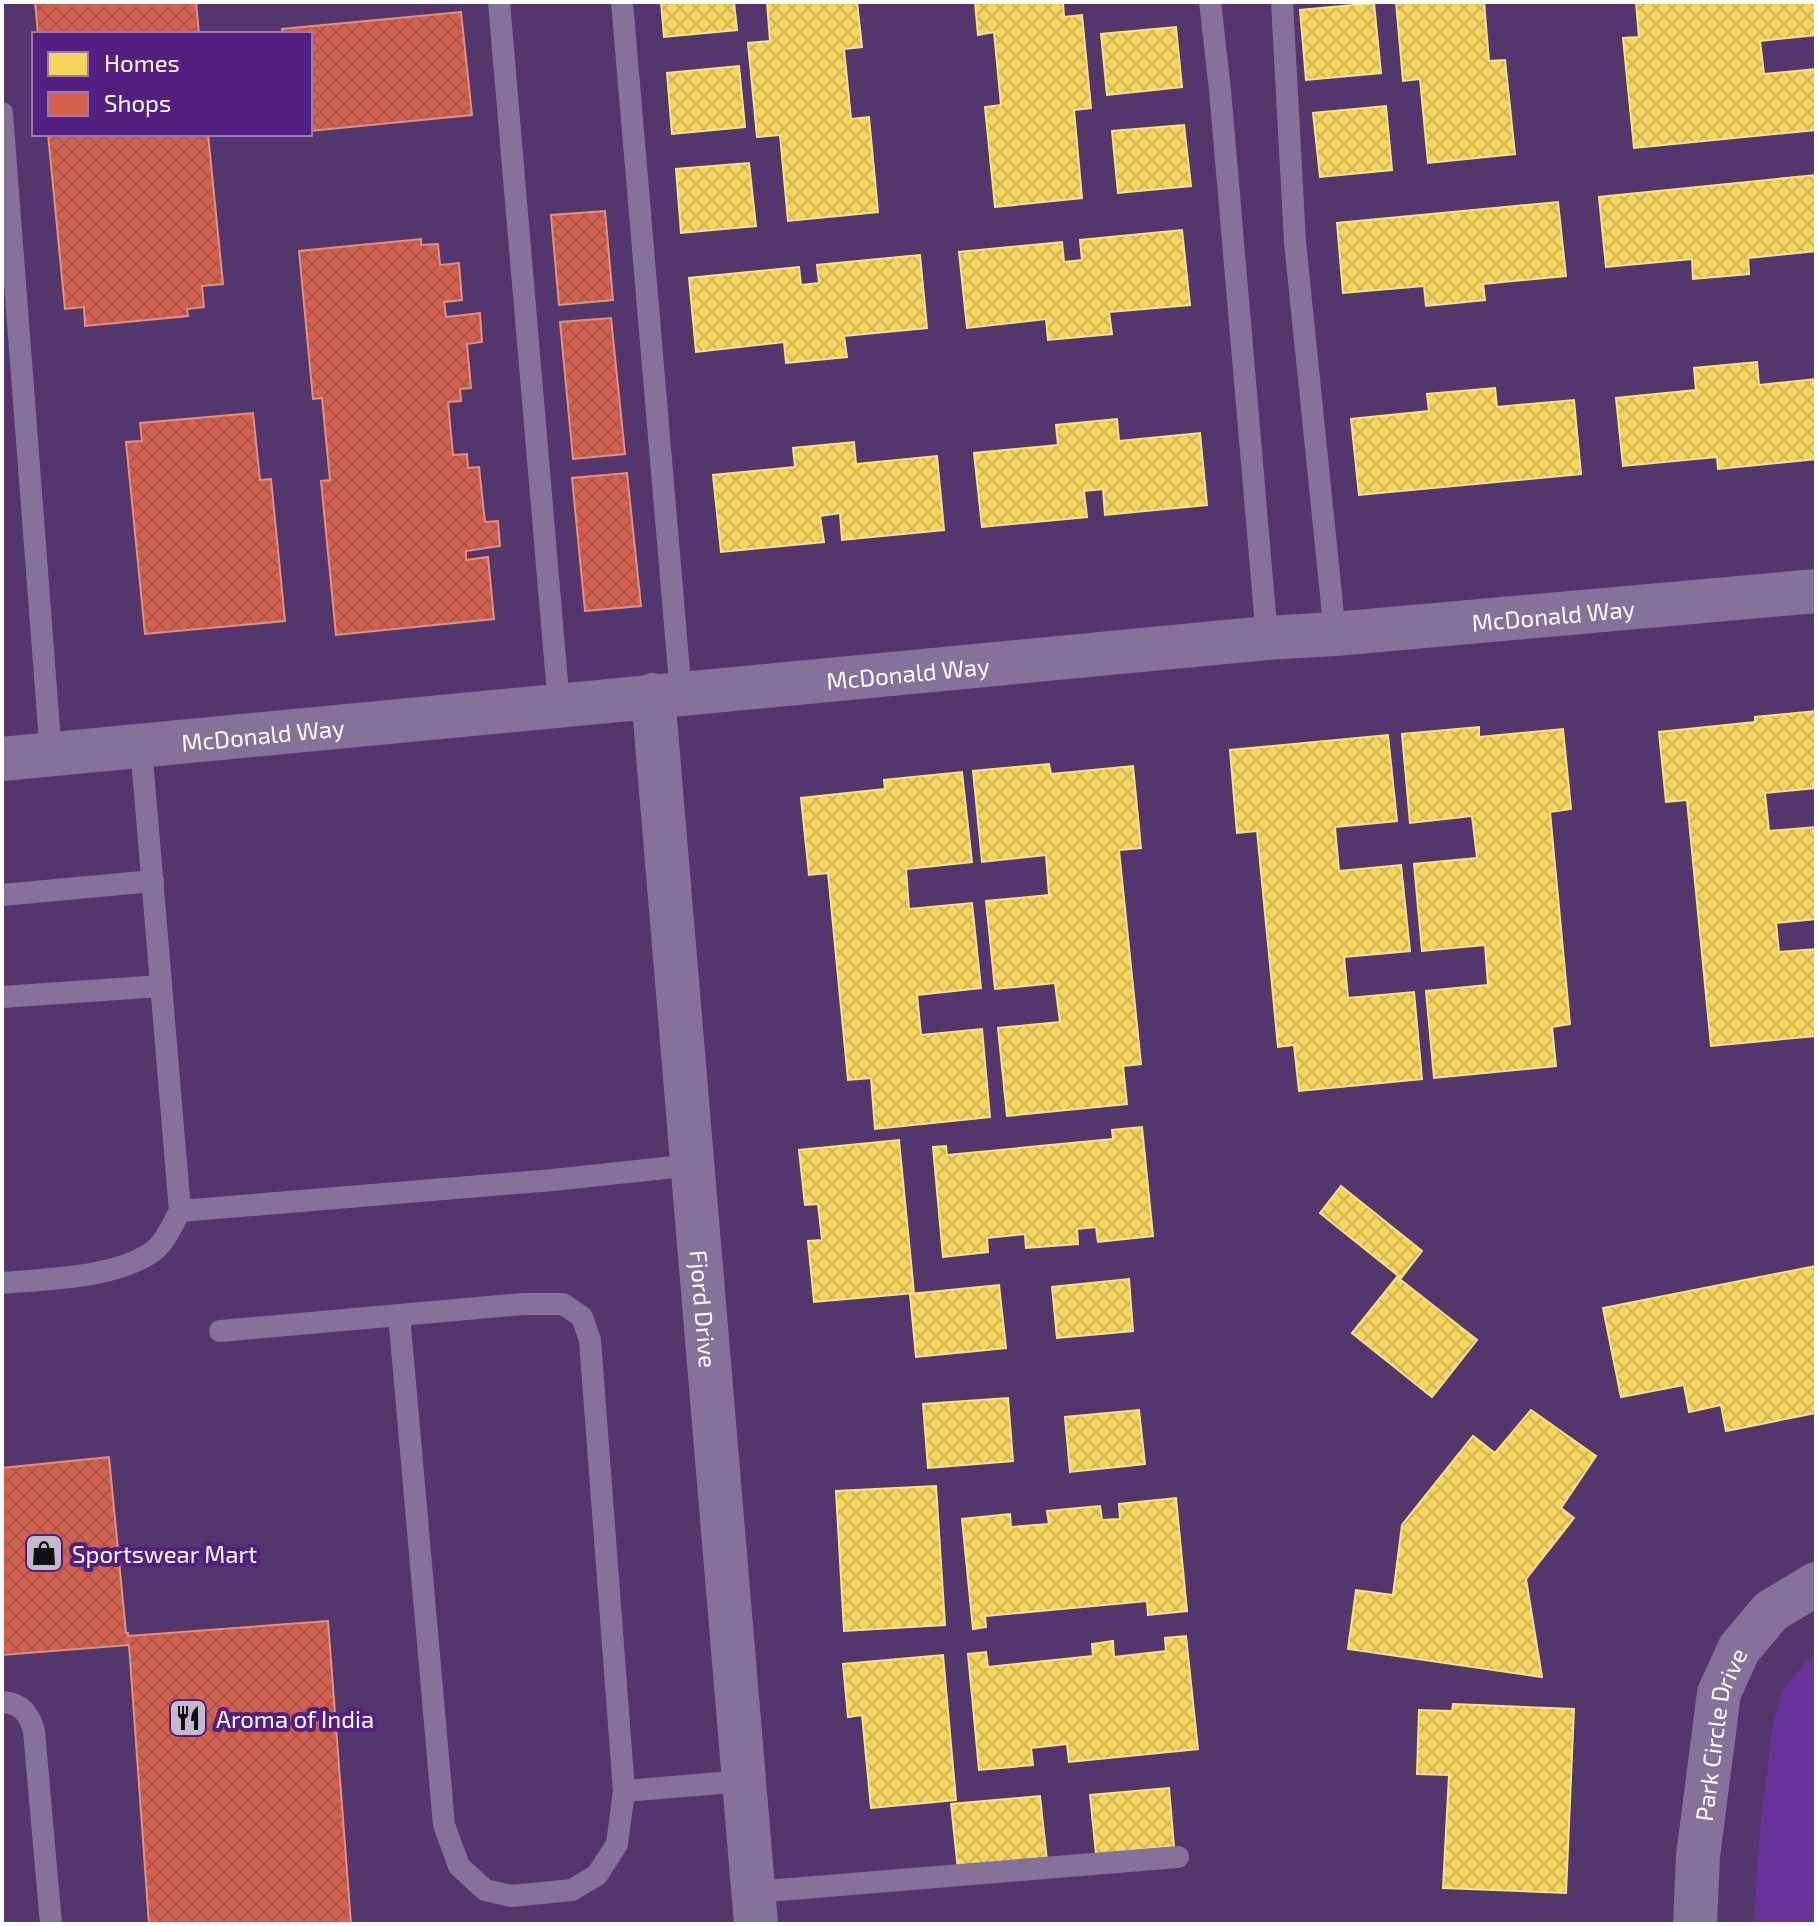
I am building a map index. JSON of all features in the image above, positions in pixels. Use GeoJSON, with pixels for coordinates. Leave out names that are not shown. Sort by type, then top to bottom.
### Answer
{"type":"FeatureCollection","features":[{"type":"Feature","properties":{"kind":"street","name":"McDonald Way"},"geometry":{"type":"LineString","coordinates":[[2,759],[1267,638],[1816,591]]}},
{"type":"Feature","properties":{"kind":"street","name":"Fjord Drive"},"geometry":{"type":"LineString","coordinates":[[667,695],[693,1165],[755,1908]]}},
{"type":"Feature","properties":{"kind":"street","name":"Park Circle Drive"},"geometry":{"type":"LineString","coordinates":[[1695,1924],[1698,1856],[1719,1693],[1739,1649],[1771,1611],[1816,1584]]}},
{"type":"Feature","properties":{"kind":"lane"},"geometry":{"type":"LineString","coordinates":[[499,2],[559,706]]}},
{"type":"Feature","properties":{"kind":"lane"},"geometry":{"type":"LineString","coordinates":[[622,2],[667,695]]}},
{"type":"Feature","properties":{"kind":"lane"},"geometry":{"type":"LineString","coordinates":[[1210,2],[1267,638]]}},
{"type":"Feature","properties":{"kind":"lane"},"geometry":{"type":"LineString","coordinates":[[1282,2],[1295,242],[1335,634]]}},
{"type":"Feature","properties":{"kind":"lane"},"geometry":{"type":"LineString","coordinates":[[2,113],[10,321],[51,755]]}},
{"type":"Feature","properties":{"kind":"lane"},"geometry":{"type":"LineString","coordinates":[[2,1283],[82,1276],[138,1261],[159,1246],[180,1211],[141,746]]}},
{"type":"Feature","properties":{"kind":"lane"},"geometry":{"type":"LineString","coordinates":[[2,895],[153,881]]}},
{"type":"Feature","properties":{"kind":"lane"},"geometry":{"type":"LineString","coordinates":[[2,997],[161,986]]}},
{"type":"Feature","properties":{"kind":"lane"},"geometry":{"type":"LineString","coordinates":[[180,1211],[553,1180],[693,1165]]}},
{"type":"Feature","properties":{"kind":"lane"},"geometry":{"type":"LineString","coordinates":[[220,1331],[399,1315],[523,1304],[563,1304],[582,1317],[590,1340],[624,1791],[617,1844],[597,1875],[572,1890],[511,1896],[485,1890],[459,1866],[444,1825],[399,1315]]}},
{"type":"Feature","properties":{"kind":"lane"},"geometry":{"type":"LineString","coordinates":[[2,1702],[23,1708],[34,1731],[51,1924]]}},
{"type":"Feature","properties":{"kind":"lane"},"geometry":{"type":"LineString","coordinates":[[624,1791],[745,1781]]}},
{"type":"Feature","properties":{"kind":"lane"},"geometry":{"type":"LineString","coordinates":[[755,1908],[1178,1857]]}},
{"type":"Feature","properties":{"kind":"shaded area"},"geometry":{"type":"Polygon","coordinates":[[[1816,1654],[1816,1924],[1754,1924],[1759,1840],[1773,1723],[1784,1689],[1806,1661],[1816,1654]]]}},
{"type":"Feature","properties":{"kind":"building: Homes"},"geometry":{"type":"Polygon","coordinates":[[[661,2],[734,2],[737,30],[664,37],[661,2]]]}},
{"type":"Feature","properties":{"kind":"building: Homes"},"geometry":{"type":"Polygon","coordinates":[[[767,2],[857,2],[862,47],[844,49],[851,119],[869,117],[878,212],[788,221],[780,135],[757,137],[748,43],[770,41],[767,2]]]}},
{"type":"Feature","properties":{"kind":"building: Homes"},"geometry":{"type":"Polygon","coordinates":[[[975,2],[1063,2],[1064,17],[1082,15],[1091,108],[1074,110],[1082,198],[995,207],[985,107],[1001,105],[994,32],[978,35],[975,2]]]}},
{"type":"Feature","properties":{"kind":"building: Homes"},"geometry":{"type":"Polygon","coordinates":[[[1396,2],[1484,2],[1489,61],[1505,60],[1515,154],[1428,163],[1420,79],[1403,81],[1396,2]]]}},
{"type":"Feature","properties":{"kind":"building: Homes"},"geometry":{"type":"Polygon","coordinates":[[[1636,2],[1814,2],[1816,35],[1760,41],[1764,74],[1816,69],[1816,130],[1634,148],[1623,38],[1639,37],[1636,2]]]}},
{"type":"Feature","properties":{"kind":"building: Homes"},"geometry":{"type":"Polygon","coordinates":[[[1374,3],[1381,73],[1306,80],[1300,10],[1374,3]]]}},
{"type":"Feature","properties":{"kind":"building: Homes"},"geometry":{"type":"Polygon","coordinates":[[[1176,27],[1182,87],[1107,95],[1101,34],[1176,27]]]}},
{"type":"Feature","properties":{"kind":"building: Homes"},"geometry":{"type":"Polygon","coordinates":[[[739,66],[745,127],[672,134],[667,73],[739,66]]]}},
{"type":"Feature","properties":{"kind":"building: Homes"},"geometry":{"type":"Polygon","coordinates":[[[1386,106],[1392,170],[1320,177],[1313,113],[1386,106]]]}},
{"type":"Feature","properties":{"kind":"building: Homes"},"geometry":{"type":"Polygon","coordinates":[[[1184,125],[1191,186],[1118,193],[1112,131],[1184,125]]]}},
{"type":"Feature","properties":{"kind":"building: Homes"},"geometry":{"type":"Polygon","coordinates":[[[749,163],[756,226],[681,233],[676,169],[749,163]]]}},
{"type":"Feature","properties":{"kind":"building: Homes"},"geometry":{"type":"Polygon","coordinates":[[[1816,175],[1816,251],[1748,258],[1749,274],[1693,279],[1692,259],[1606,267],[1599,197],[1816,175]]]}},
{"type":"Feature","properties":{"kind":"building: Homes"},"geometry":{"type":"Polygon","coordinates":[[[1558,202],[1566,276],[1483,284],[1485,300],[1426,306],[1424,286],[1343,293],[1337,223],[1558,202]]]}},
{"type":"Feature","properties":{"kind":"building: Homes"},"geometry":{"type":"Polygon","coordinates":[[[1182,230],[1190,305],[1109,312],[1112,334],[1048,340],[1046,319],[967,328],[959,252],[1062,242],[1064,262],[1082,260],[1080,240],[1182,230]]]}},
{"type":"Feature","properties":{"kind":"building: Homes"},"geometry":{"type":"Polygon","coordinates":[[[920,255],[927,328],[844,336],[847,357],[786,363],[784,342],[696,352],[689,278],[799,267],[801,285],[819,283],[817,265],[920,255]]]}},
{"type":"Feature","properties":{"kind":"building: Homes"},"geometry":{"type":"Polygon","coordinates":[[[1757,362],[1759,385],[1816,379],[1816,459],[1718,469],[1717,457],[1623,466],[1616,398],[1696,390],[1694,368],[1757,362]]]}},
{"type":"Feature","properties":{"kind":"building: Homes"},"geometry":{"type":"Polygon","coordinates":[[[1495,388],[1497,407],[1574,400],[1581,474],[1359,495],[1351,419],[1429,411],[1427,394],[1495,388]]]}},
{"type":"Feature","properties":{"kind":"building: Homes"},"geometry":{"type":"Polygon","coordinates":[[[1117,419],[1119,441],[1200,433],[1207,505],[1105,515],[1103,489],[1084,491],[1087,517],[982,527],[974,453],[1058,445],[1056,425],[1117,419]]]}},
{"type":"Feature","properties":{"kind":"building: Homes"},"geometry":{"type":"Polygon","coordinates":[[[854,442],[856,464],[937,456],[944,530],[842,540],[840,513],[820,516],[824,542],[721,552],[713,475],[795,467],[793,448],[854,442]]]}},
{"type":"Feature","properties":{"kind":"building: Homes"},"geometry":{"type":"Polygon","coordinates":[[[1816,711],[1816,788],[1765,793],[1769,831],[1816,827],[1816,919],[1776,923],[1779,952],[1816,949],[1816,1036],[1711,1046],[1687,800],[1666,802],[1659,732],[1755,722],[1755,717],[1816,711]]]}},
{"type":"Feature","properties":{"kind":"building: Homes"},"geometry":{"type":"Polygon","coordinates":[[[1479,727],[1479,737],[1563,729],[1571,809],[1550,812],[1570,1024],[1552,1027],[1556,1066],[1434,1078],[1426,991],[1488,985],[1485,945],[1422,951],[1414,864],[1477,858],[1472,816],[1410,823],[1402,734],[1479,727]]]}},
{"type":"Feature","properties":{"kind":"building: Homes"},"geometry":{"type":"Polygon","coordinates":[[[1388,735],[1397,821],[1335,827],[1339,871],[1401,865],[1410,951],[1344,957],[1348,998],[1414,992],[1422,1079],[1299,1091],[1294,1045],[1278,1047],[1257,831],[1237,833],[1230,750],[1388,735]]]}},
{"type":"Feature","properties":{"kind":"building: Homes"},"geometry":{"type":"Polygon","coordinates":[[[1049,764],[1051,774],[1133,766],[1141,848],[1119,850],[1141,1064],[1123,1066],[1127,1104],[1007,1116],[998,1028],[1060,1022],[1055,983],[995,989],[986,901],[1049,895],[1046,855],[982,862],[973,771],[1049,764]]]}},
{"type":"Feature","properties":{"kind":"building: Homes"},"geometry":{"type":"Polygon","coordinates":[[[962,772],[972,862],[906,869],[909,909],[972,903],[981,988],[917,995],[921,1035],[982,1029],[990,1117],[875,1129],[871,1078],[848,1080],[828,873],[809,875],[801,798],[885,789],[884,780],[962,772]]]}},
{"type":"Feature","properties":{"kind":"building: Homes"},"geometry":{"type":"Polygon","coordinates":[[[1142,1127],[1153,1236],[1098,1242],[1096,1227],[1077,1229],[1078,1244],[1026,1248],[1025,1234],[987,1238],[988,1252],[943,1257],[933,1147],[946,1146],[947,1155],[1113,1139],[1112,1130],[1142,1127]]]}},
{"type":"Feature","properties":{"kind":"building: Homes"},"geometry":{"type":"Polygon","coordinates":[[[899,1140],[914,1293],[814,1302],[808,1241],[822,1240],[818,1204],[805,1205],[799,1150],[899,1140]]]}},
{"type":"Feature","properties":{"kind":"building: Homes"},"geometry":{"type":"Polygon","coordinates":[[[1341,1186],[1422,1251],[1401,1278],[1320,1213],[1341,1186]]]}},
{"type":"Feature","properties":{"kind":"building: Homes"},"geometry":{"type":"Polygon","coordinates":[[[1816,1266],[1816,1413],[1726,1431],[1721,1405],[1689,1412],[1684,1385],[1621,1397],[1603,1308],[1816,1266]]]}},
{"type":"Feature","properties":{"kind":"building: Homes"},"geometry":{"type":"Polygon","coordinates":[[[1397,1277],[1477,1340],[1432,1397],[1352,1333],[1397,1277]]]}},
{"type":"Feature","properties":{"kind":"building: Homes"},"geometry":{"type":"Polygon","coordinates":[[[1129,1279],[1133,1331],[1057,1338],[1052,1287],[1129,1279]]]}},
{"type":"Feature","properties":{"kind":"building: Homes"},"geometry":{"type":"Polygon","coordinates":[[[999,1285],[1006,1348],[916,1357],[910,1294],[999,1285]]]}},
{"type":"Feature","properties":{"kind":"building: Homes"},"geometry":{"type":"Polygon","coordinates":[[[1008,1398],[1013,1461],[928,1468],[923,1404],[1008,1398]]]}},
{"type":"Feature","properties":{"kind":"building: Homes"},"geometry":{"type":"Polygon","coordinates":[[[1139,1410],[1145,1464],[1070,1472],[1065,1417],[1139,1410]]]}},
{"type":"Feature","properties":{"kind":"building: Homes"},"geometry":{"type":"Polygon","coordinates":[[[1531,1410],[1596,1456],[1561,1508],[1574,1518],[1526,1579],[1542,1677],[1348,1649],[1356,1590],[1393,1595],[1402,1525],[1473,1436],[1495,1453],[1531,1410]]]}},
{"type":"Feature","properties":{"kind":"building: Homes"},"geometry":{"type":"Polygon","coordinates":[[[936,1486],[945,1625],[844,1631],[836,1491],[936,1486]]]}},
{"type":"Feature","properties":{"kind":"building: Homes"},"geometry":{"type":"Polygon","coordinates":[[[1176,1498],[1187,1611],[1148,1615],[1147,1601],[985,1616],[986,1627],[973,1629],[962,1519],[1010,1514],[1011,1527],[1049,1524],[1047,1511],[1100,1506],[1102,1520],[1120,1519],[1119,1504],[1176,1498]]]}},
{"type":"Feature","properties":{"kind":"building: Homes"},"geometry":{"type":"Polygon","coordinates":[[[1186,1636],[1198,1749],[1069,1762],[1067,1744],[1031,1748],[1033,1765],[979,1770],[968,1654],[986,1652],[988,1667],[1093,1656],[1092,1644],[1113,1641],[1114,1657],[1166,1651],[1165,1638],[1186,1636]]]}},
{"type":"Feature","properties":{"kind":"building: Homes"},"geometry":{"type":"Polygon","coordinates":[[[943,1655],[956,1800],[871,1808],[862,1715],[848,1717],[843,1664],[943,1655]]]}},
{"type":"Feature","properties":{"kind":"building: Homes"},"geometry":{"type":"Polygon","coordinates":[[[1453,1704],[1574,1709],[1566,1893],[1443,1888],[1449,1775],[1417,1774],[1419,1710],[1452,1711],[1453,1704]]]}},
{"type":"Feature","properties":{"kind":"building: Homes"},"geometry":{"type":"Polygon","coordinates":[[[1169,1788],[1174,1846],[1096,1854],[1090,1795],[1169,1788]]]}},
{"type":"Feature","properties":{"kind":"building: Homes"},"geometry":{"type":"Polygon","coordinates":[[[1040,1796],[1047,1861],[958,1870],[951,1804],[1040,1796]]]}},
{"type":"Feature","properties":{"kind":"building: Shops"},"geometry":{"type":"Polygon","coordinates":[[[35,2],[196,2],[199,32],[38,32],[35,2]]]}},
{"type":"Feature","properties":{"kind":"building: Shops"},"geometry":{"type":"Polygon","coordinates":[[[461,12],[472,115],[312,131],[312,32],[283,32],[282,29],[461,12]]]}},
{"type":"Feature","properties":{"kind":"building: Shops"},"geometry":{"type":"Polygon","coordinates":[[[48,136],[208,136],[223,284],[202,286],[204,307],[187,309],[188,316],[85,326],[84,307],[65,309],[48,136]]]}},
{"type":"Feature","properties":{"kind":"building: Shops"},"geometry":{"type":"Polygon","coordinates":[[[605,211],[613,300],[559,305],[551,215],[605,211]]]}},
{"type":"Feature","properties":{"kind":"building: Shops"},"geometry":{"type":"Polygon","coordinates":[[[421,239],[421,245],[438,244],[440,265],[459,263],[462,300],[444,302],[446,317],[480,313],[482,342],[467,344],[471,388],[460,389],[461,401],[448,402],[453,455],[467,454],[468,468],[479,467],[485,522],[498,521],[500,546],[466,551],[466,560],[488,557],[494,619],[336,635],[321,481],[330,480],[322,398],[313,399],[299,251],[421,239]]]}},
{"type":"Feature","properties":{"kind":"building: Shops"},"geometry":{"type":"Polygon","coordinates":[[[611,318],[625,454],[573,459],[560,322],[611,318]]]}},
{"type":"Feature","properties":{"kind":"building: Shops"},"geometry":{"type":"Polygon","coordinates":[[[253,413],[260,480],[271,479],[285,621],[145,634],[126,442],[142,441],[140,423],[253,413]]]}},
{"type":"Feature","properties":{"kind":"building: Shops"},"geometry":{"type":"Polygon","coordinates":[[[627,473],[641,606],[585,611],[572,478],[627,473]]]}},
{"type":"Feature","properties":{"kind":"building: Shops"},"geometry":{"type":"Polygon","coordinates":[[[109,1457],[128,1636],[328,1621],[351,1924],[149,1924],[129,1645],[2,1655],[2,1468],[109,1457]]]}},
{"type":"Feature","properties":{"kind":"place","name":"Sportswear Mart"},"geometry":{"type":"Point","coordinates":[44,1553]}},
{"type":"Feature","properties":{"kind":"place","name":"Aroma of India"},"geometry":{"type":"Point","coordinates":[188,1718]}}]}
